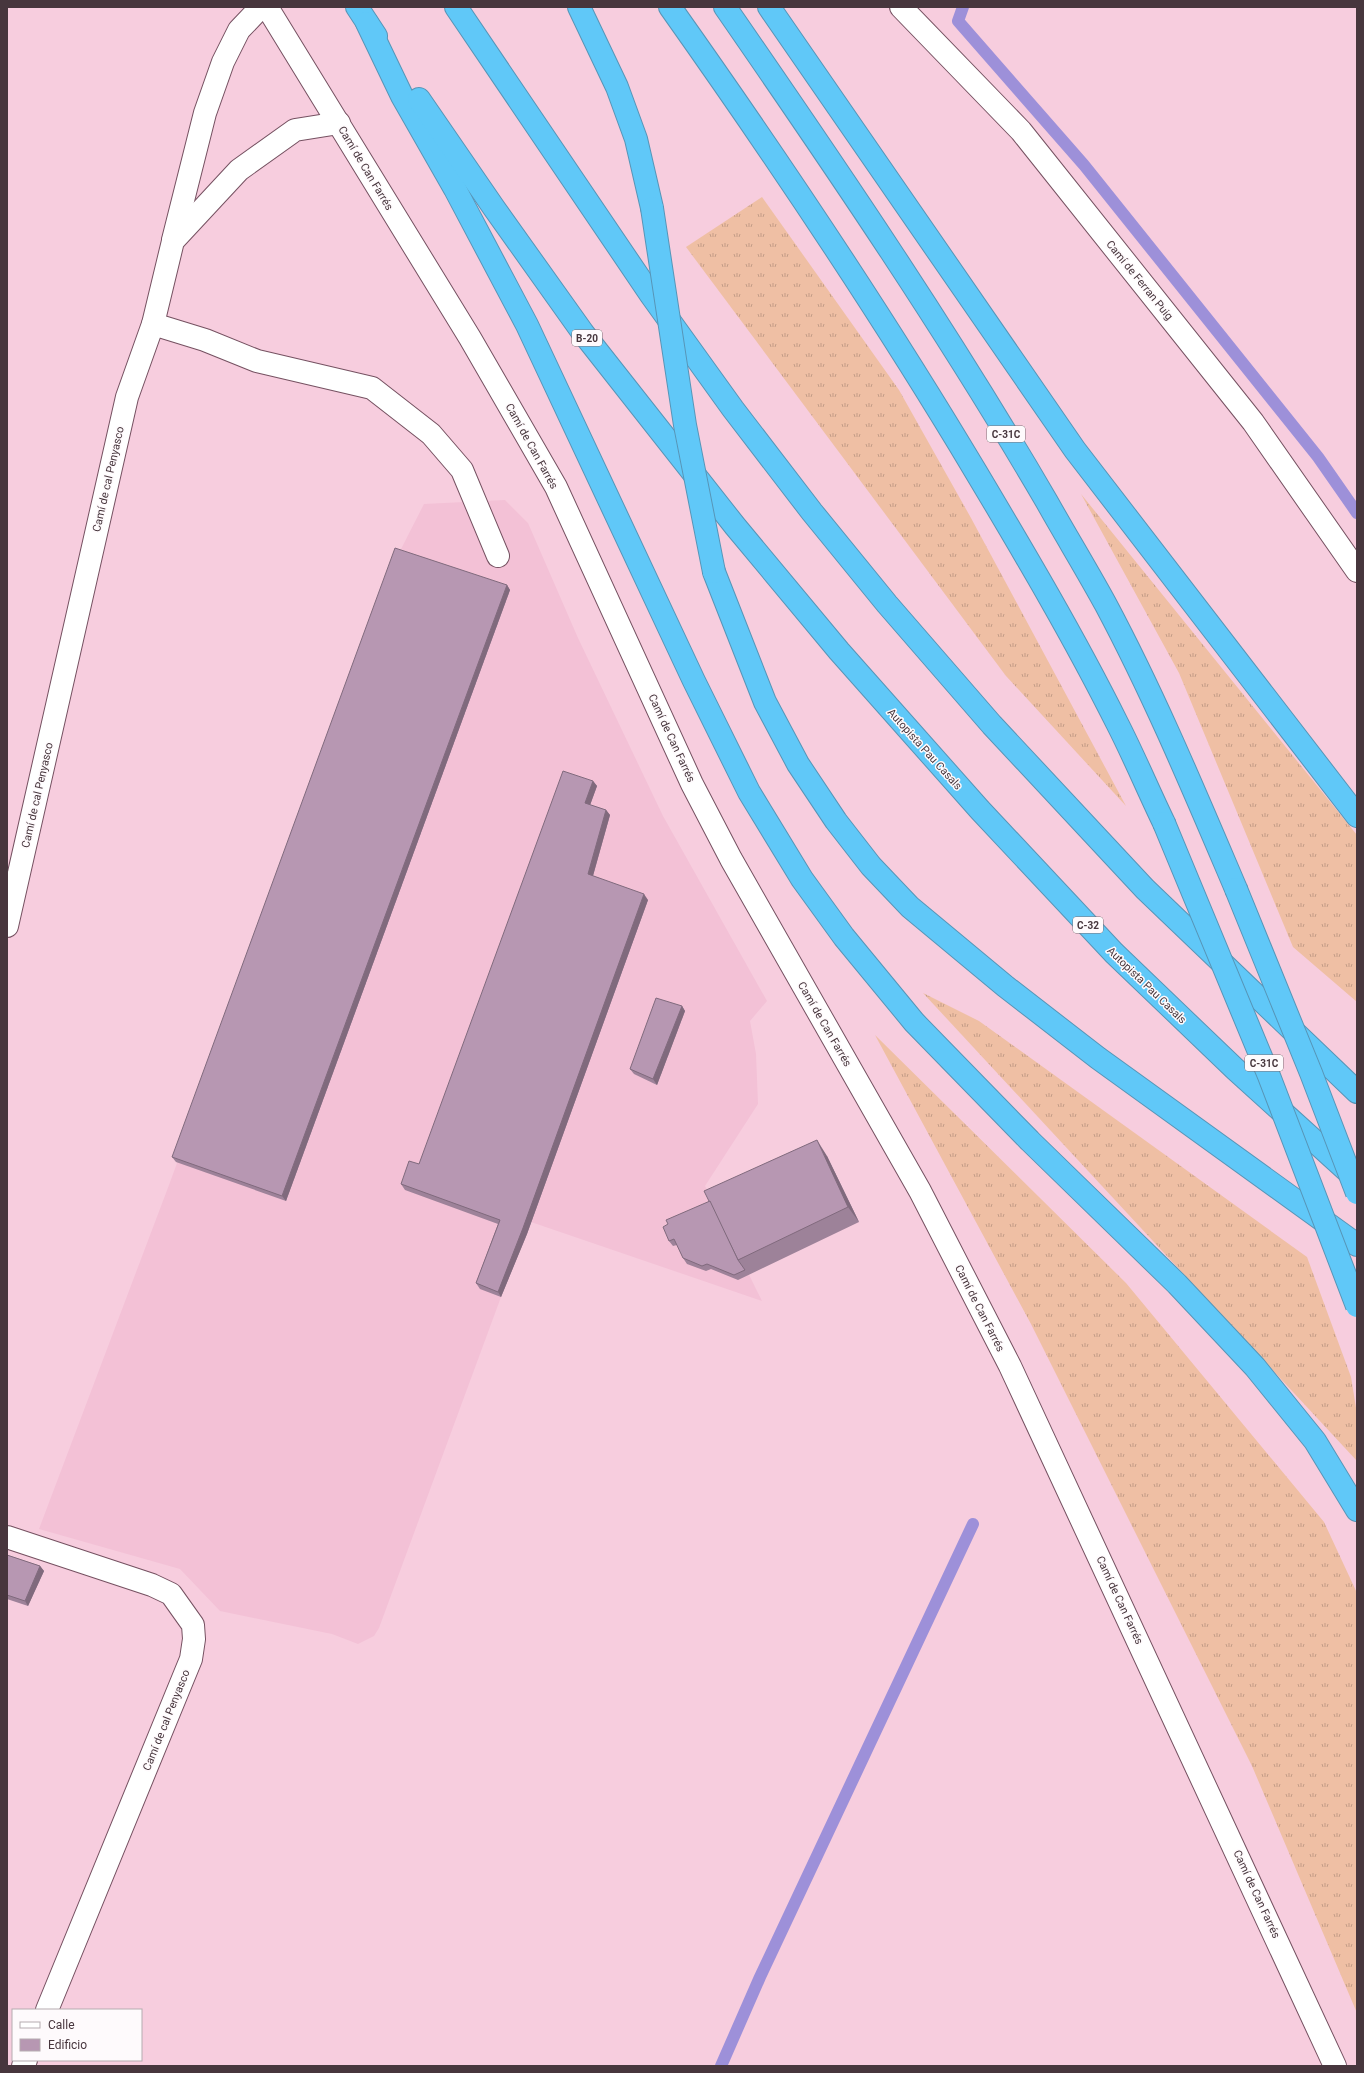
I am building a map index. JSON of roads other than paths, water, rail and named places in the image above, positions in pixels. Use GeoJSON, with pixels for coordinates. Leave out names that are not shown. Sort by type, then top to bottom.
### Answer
{"type":"FeatureCollection","features":[{"type":"Feature","properties":{"kind":"highway"},"geometry":{"type":"LineString","coordinates":[[456,7],[552,150],[692,352],[807,506],[887,604],[992,725],[1145,888],[1357,1092]]}},
{"type":"Feature","properties":{"kind":"highway"},"geometry":{"type":"LineString","coordinates":[[579,7],[617,87],[636,139],[652,208],[686,425],[714,572],[765,702],[798,764],[836,821],[871,866],[910,907],[1005,986],[1098,1058],[1357,1245]]}},
{"type":"Feature","properties":{"kind":"highway","name":"C-31C"},"geometry":{"type":"LineString","coordinates":[[670,7],[802,198],[882,319],[1013,533],[1117,723],[1164,823],[1270,1076],[1357,1306]]}},
{"type":"Feature","properties":{"kind":"highway","name":"C-31C"},"geometry":{"type":"LineString","coordinates":[[725,7],[818,141],[933,314],[1024,464],[1102,597],[1170,732],[1311,1073],[1357,1193]]}},
{"type":"Feature","properties":{"kind":"highway"},"geometry":{"type":"LineString","coordinates":[[769,7],[950,266],[1074,450],[1357,816]]}},
{"type":"Feature","properties":{"kind":"highway"},"geometry":{"type":"LineString","coordinates":[[362,15],[402,96],[455,189],[527,325],[684,660],[739,771],[802,879],[844,937],[914,1022],[1020,1131],[1177,1284],[1255,1367],[1315,1441],[1357,1510]]}},
{"type":"Feature","properties":{"kind":"highway","name":"B-20"},"geometry":{"type":"LineString","coordinates":[[362,15],[494,208],[583,333],[735,526],[839,652]]}},
{"type":"Feature","properties":{"kind":"highway","name":"Autopista Pau Casals"},"geometry":{"type":"LineString","coordinates":[[839,652],[980,810],[1114,953],[1235,1069],[1357,1179]]}},
{"type":"Feature","properties":{"kind":"street"},"geometry":{"type":"LineString","coordinates":[[173,241],[205,113],[223,62],[239,30],[262,7]]}},
{"type":"Feature","properties":{"kind":"street","name":"Camí de Can Farrés"},"geometry":{"type":"LineString","coordinates":[[267,7],[503,394],[556,487],[696,791],[743,880],[920,1191],[1010,1366],[1335,2066]]}},
{"type":"Feature","properties":{"kind":"street","name":"Camí de Ferran Puig"},"geometry":{"type":"LineString","coordinates":[[901,7],[1021,131],[1253,422],[1357,571]]}},
{"type":"Feature","properties":{"kind":"street","name":"Camí de cal Penyasco"},"geometry":{"type":"LineString","coordinates":[[7,926],[127,397],[153,324],[173,241],[239,170],[295,130],[339,123]]}},
{"type":"Feature","properties":{"kind":"street"},"geometry":{"type":"LineString","coordinates":[[153,324],[205,340],[257,361],[372,388],[430,434],[462,470],[498,556]]}},
{"type":"Feature","properties":{"kind":"street","name":"Camí de cal Penyasco"},"geometry":{"type":"LineString","coordinates":[[7,1537],[152,1585],[165,1591],[171,1594],[193,1624],[194,1639],[191,1659],[47,2009]]}},
{"type":"Feature","properties":{"kind":"waterway"},"geometry":{"type":"LineString","coordinates":[[963,7],[958,21],[1084,165],[1318,457],[1357,513]]}},
{"type":"Feature","properties":{"kind":"waterway"},"geometry":{"type":"LineString","coordinates":[[721,2066],[760,1977],[973,1524]]}}]}
